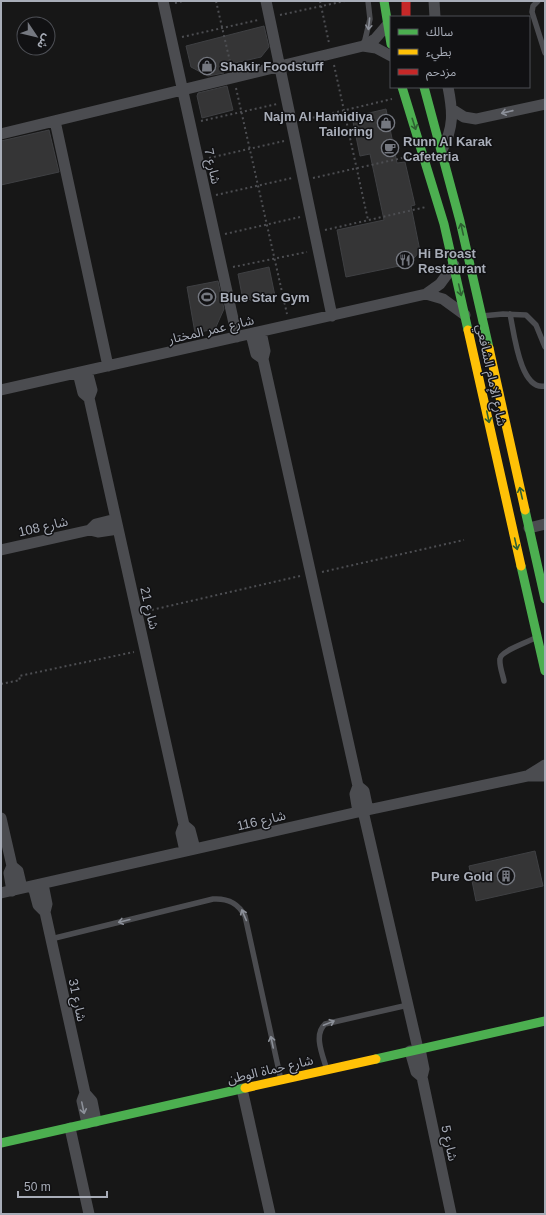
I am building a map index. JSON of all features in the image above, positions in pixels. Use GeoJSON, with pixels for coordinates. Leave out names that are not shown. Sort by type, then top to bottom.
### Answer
{"type":"FeatureCollection","features":[{"type":"Feature","properties":{"kind":"street","name":"شارع 7"},"geometry":{"type":"LineString","coordinates":[[163,1],[238,337]]}},
{"type":"Feature","properties":{"kind":"street"},"geometry":{"type":"LineString","coordinates":[[266,1],[332,316]]}},
{"type":"Feature","properties":{"kind":"street"},"geometry":{"type":"LineString","coordinates":[[384,1],[390,37]]}},
{"type":"Feature","properties":{"kind":"street"},"geometry":{"type":"LineString","coordinates":[[406,1],[406,16]]}},
{"type":"Feature","properties":{"kind":"street"},"geometry":{"type":"LineString","coordinates":[[434,1],[435,16]]}},
{"type":"Feature","properties":{"kind":"street"},"geometry":{"type":"LineString","coordinates":[[1,134],[363,46],[375,39],[388,24]]}},
{"type":"Feature","properties":{"kind":"street"},"geometry":{"type":"LineString","coordinates":[[363,46],[376,48],[390,55]]}},
{"type":"Feature","properties":{"kind":"street","name":"شارع الإمام الشافعي"},"geometry":{"type":"LineString","coordinates":[[424,88],[442,150],[482,316],[545,599]]}},
{"type":"Feature","properties":{"kind":"street"},"geometry":{"type":"LineString","coordinates":[[442,150],[450,131],[453,110],[448,88]]}},
{"type":"Feature","properties":{"kind":"street","name":"شارع الإمام الشافعي"},"geometry":{"type":"LineString","coordinates":[[404,91],[439,204],[454,265],[545,671]]}},
{"type":"Feature","properties":{"kind":"street"},"geometry":{"type":"LineString","coordinates":[[453,110],[464,117],[476,119],[545,104]]}},
{"type":"Feature","properties":{"kind":"street"},"geometry":{"type":"LineString","coordinates":[[55,121],[108,366]]}},
{"type":"Feature","properties":{"kind":"street","name":"شارع عمر المختار"},"geometry":{"type":"LineString","coordinates":[[1,390],[426,294],[440,284],[454,265]]}},
{"type":"Feature","properties":{"kind":"street"},"geometry":{"type":"LineString","coordinates":[[426,294],[447,301],[465,315]]}},
{"type":"Feature","properties":{"kind":"street","name":"شارع 5"},"geometry":{"type":"LineString","coordinates":[[256,333],[256,354],[263,359],[358,786],[364,791],[363,811],[408,1004],[416,1050],[416,1072],[422,1077],[452,1214]]}},
{"type":"Feature","properties":{"kind":"street","name":"شارع 21"},"geometry":{"type":"LineString","coordinates":[[83,372],[82,390],[89,398],[184,825],[190,830],[190,850]]}},
{"type":"Feature","properties":{"kind":"street","name":"شارع 108"},"geometry":{"type":"LineString","coordinates":[[1,550],[90,530],[98,532],[117,524]]}},
{"type":"Feature","properties":{"kind":"street"},"geometry":{"type":"LineString","coordinates":[[529,528],[545,524]]}},
{"type":"Feature","properties":{"kind":"street","name":"شارع 116"},"geometry":{"type":"LineString","coordinates":[[527,776],[545,765]]}},
{"type":"Feature","properties":{"kind":"street","name":"شارع 116"},"geometry":{"type":"LineString","coordinates":[[1,893],[363,811],[527,776],[545,776]]}},
{"type":"Feature","properties":{"kind":"street"},"geometry":{"type":"LineString","coordinates":[[1,818],[12,866],[18,871],[17,890]]}},
{"type":"Feature","properties":{"kind":"street","name":"شارع 31"},"geometry":{"type":"LineString","coordinates":[[38,885],[47,904],[45,912],[85,1093],[82,1101],[91,1122]]}},
{"type":"Feature","properties":{"kind":"street","name":"شارع حماة الوطن"},"geometry":{"type":"LineString","coordinates":[[1,1143],[545,1021]]}},
{"type":"Feature","properties":{"kind":"street"},"geometry":{"type":"LineString","coordinates":[[242,1088],[270,1214]]}},
{"type":"Feature","properties":{"kind":"street"},"geometry":{"type":"LineString","coordinates":[[70,1128],[89,1214]]}},
{"type":"Feature","properties":{"kind":"lane"},"geometry":{"type":"LineString","coordinates":[[363,46],[367,37],[370,19],[368,1]]}},
{"type":"Feature","properties":{"kind":"lane"},"geometry":{"type":"LineString","coordinates":[[538,1],[533,6],[532,12],[545,53]]}},
{"type":"Feature","properties":{"kind":"lane"},"geometry":{"type":"LineString","coordinates":[[510,314],[523,369],[529,380],[535,385],[545,386]]}},
{"type":"Feature","properties":{"kind":"lane"},"geometry":{"type":"LineString","coordinates":[[482,316],[521,314],[529,318],[536,325],[545,347]]}},
{"type":"Feature","properties":{"kind":"lane"},"geometry":{"type":"LineString","coordinates":[[504,681],[500,660],[501,655],[504,652],[521,646],[537,636]]}},
{"type":"Feature","properties":{"kind":"lane"},"geometry":{"type":"LineString","coordinates":[[51,939],[213,899],[226,899],[238,905],[245,916],[281,1080]]}},
{"type":"Feature","properties":{"kind":"lane"},"geometry":{"type":"LineString","coordinates":[[327,1070],[319,1037],[321,1028],[325,1024],[408,1004]]}},
{"type":"Feature","properties":{"kind":"path"},"geometry":{"type":"LineString","coordinates":[[216,1],[289,325]]}},
{"type":"Feature","properties":{"kind":"path"},"geometry":{"type":"LineString","coordinates":[[320,1],[368,220]]}},
{"type":"Feature","properties":{"kind":"path"},"geometry":{"type":"LineString","coordinates":[[292,122],[344,111],[404,91]]}},
{"type":"Feature","properties":{"kind":"path"},"geometry":{"type":"LineString","coordinates":[[190,124],[288,102]]}},
{"type":"Feature","properties":{"kind":"path"},"geometry":{"type":"LineString","coordinates":[[198,161],[295,139]]}},
{"type":"Feature","properties":{"kind":"path"},"geometry":{"type":"LineString","coordinates":[[206,197],[357,168],[424,153]]}},
{"type":"Feature","properties":{"kind":"path"},"geometry":{"type":"LineString","coordinates":[[315,232],[439,204]]}},
{"type":"Feature","properties":{"kind":"path"},"geometry":{"type":"LineString","coordinates":[[215,236],[311,215]]}},
{"type":"Feature","properties":{"kind":"path"},"geometry":{"type":"LineString","coordinates":[[222,269],[318,250]]}},
{"type":"Feature","properties":{"kind":"path"},"geometry":{"type":"LineString","coordinates":[[1,684],[20,680],[19,676],[145,650]]}},
{"type":"Feature","properties":{"kind":"building"},"geometry":{"type":"Polygon","coordinates":[[[264,26],[269,47],[261,57],[222,66],[224,73],[208,76],[191,67],[186,46],[264,26]]]}},
{"type":"Feature","properties":{"kind":"building"},"geometry":{"type":"Polygon","coordinates":[[[227,86],[233,110],[202,118],[197,96],[198,93],[227,86]]]}},
{"type":"Feature","properties":{"kind":"building"},"geometry":{"type":"Polygon","coordinates":[[[386,109],[397,163],[405,162],[415,205],[411,206],[420,251],[409,264],[346,277],[337,230],[384,220],[370,154],[360,156],[352,117],[386,109]]]}},
{"type":"Feature","properties":{"kind":"building"},"geometry":{"type":"Polygon","coordinates":[[[49,130],[59,172],[1,185],[1,141],[49,130]]]}},
{"type":"Feature","properties":{"kind":"building"},"geometry":{"type":"Polygon","coordinates":[[[269,267],[275,296],[252,301],[242,295],[238,274],[269,267]]]}},
{"type":"Feature","properties":{"kind":"building"},"geometry":{"type":"Polygon","coordinates":[[[218,281],[224,309],[215,329],[195,333],[187,287],[218,281]]]}},
{"type":"Feature","properties":{"kind":"building","name":"Pure Gold"},"geometry":{"type":"Polygon","coordinates":[[[535,851],[543,886],[476,901],[469,866],[535,851]]]}},
{"type":"Feature","properties":{"kind":"traffic: fast"},"geometry":{"type":"LineString","coordinates":[[384,1],[390,38]]}},
{"type":"Feature","properties":{"kind":"traffic: fast"},"geometry":{"type":"LineString","coordinates":[[402,88],[444,224],[468,330]]}},
{"type":"Feature","properties":{"kind":"traffic: fast"},"geometry":{"type":"LineString","coordinates":[[424,88],[460,221],[489,348]]}},
{"type":"Feature","properties":{"kind":"traffic: fast"},"geometry":{"type":"LineString","coordinates":[[525,510],[545,599]]}},
{"type":"Feature","properties":{"kind":"traffic: fast"},"geometry":{"type":"LineString","coordinates":[[521,566],[545,671]]}},
{"type":"Feature","properties":{"kind":"traffic: fast"},"geometry":{"type":"LineString","coordinates":[[376,1059],[545,1021]]}},
{"type":"Feature","properties":{"kind":"traffic: fast"},"geometry":{"type":"LineString","coordinates":[[1,1143],[245,1088]]}},
{"type":"Feature","properties":{"kind":"traffic: slow"},"geometry":{"type":"LineString","coordinates":[[468,330],[521,566]]}},
{"type":"Feature","properties":{"kind":"traffic: slow"},"geometry":{"type":"LineString","coordinates":[[489,348],[525,510]]}},
{"type":"Feature","properties":{"kind":"traffic: slow"},"geometry":{"type":"LineString","coordinates":[[245,1088],[376,1059]]}},
{"type":"Feature","properties":{"kind":"traffic: jam"},"geometry":{"type":"LineString","coordinates":[[406,1],[406,16]]}},
{"type":"Feature","properties":{"kind":"place","name":"Shakir Foodstuff"},"geometry":{"type":"Point","coordinates":[207,66]}},
{"type":"Feature","properties":{"kind":"place","name":"Najm Al Hamidiya Tailoring"},"geometry":{"type":"Point","coordinates":[386,123]}},
{"type":"Feature","properties":{"kind":"place","name":"Runn Al Karak Cafeteria"},"geometry":{"type":"Point","coordinates":[390,148]}},
{"type":"Feature","properties":{"kind":"place","name":"Hi Broast Restaurant"},"geometry":{"type":"Point","coordinates":[405,260]}},
{"type":"Feature","properties":{"kind":"place","name":"Blue Star Gym"},"geometry":{"type":"Point","coordinates":[207,297]}},
{"type":"Feature","properties":{"kind":"place","name":"Pure Gold"},"geometry":{"type":"Point","coordinates":[506,876]}}]}
